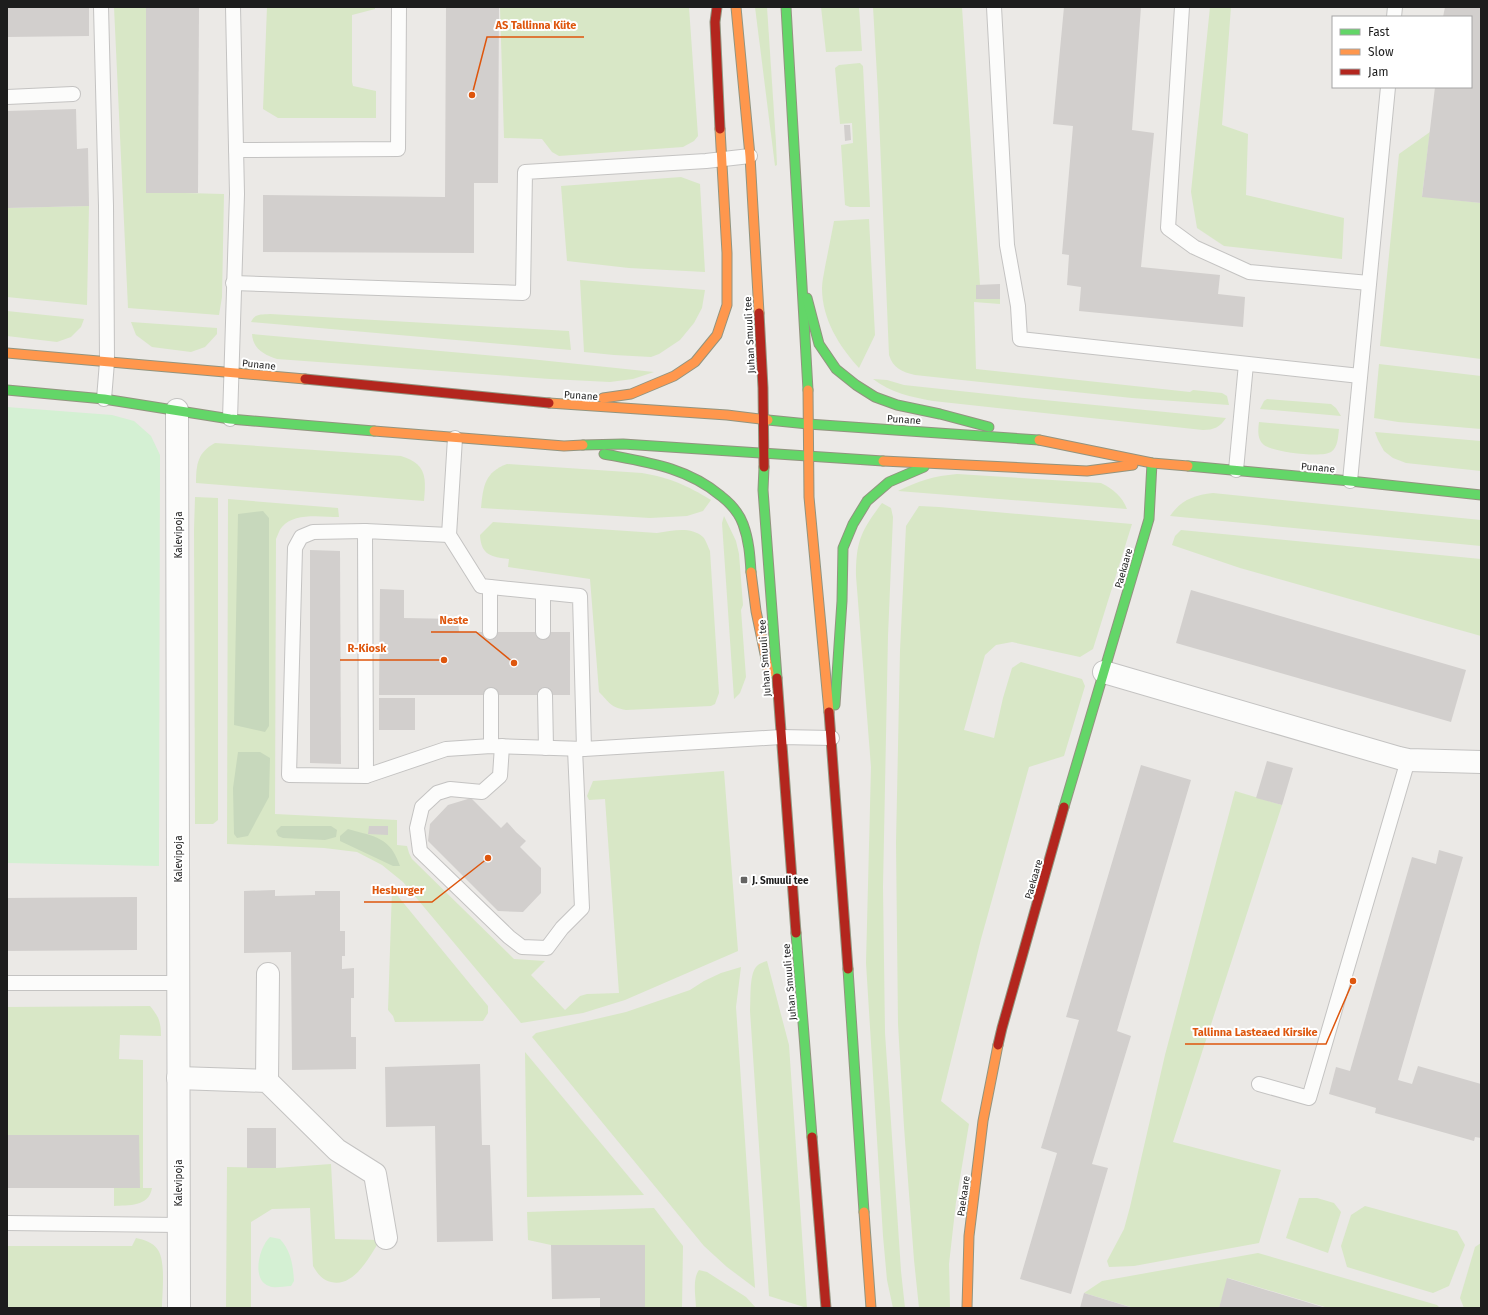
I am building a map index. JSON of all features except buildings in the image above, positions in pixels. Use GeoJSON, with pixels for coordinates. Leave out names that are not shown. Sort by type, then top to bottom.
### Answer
{"type":"FeatureCollection","features":[{"type":"Feature","properties":{"kind":"main road"},"geometry":{"type":"LineString","coordinates":[[557,404],[631,394],[674,376],[695,362],[717,335],[727,305],[727,253],[715,22],[717,7]]}},
{"type":"Feature","properties":{"kind":"main road","name":"Juhan Smuuli tee"},"geometry":{"type":"LineString","coordinates":[[736,7],[750,156],[765,420],[764,490],[781,737],[826,1308]]}},
{"type":"Feature","properties":{"kind":"main road"},"geometry":{"type":"LineString","coordinates":[[786,7],[808,391],[809,497],[832,738],[871,1308]]}},
{"type":"Feature","properties":{"kind":"main road"},"geometry":{"type":"LineString","coordinates":[[800,270],[819,344],[836,370],[856,385],[875,397],[897,405],[940,414],[1038,440]]}},
{"type":"Feature","properties":{"kind":"main road","name":"Punane"},"geometry":{"type":"LineString","coordinates":[[7,353],[232,372],[557,404],[727,415],[808,424],[1038,440],[1152,463],[1350,481],[1481,495]]}},
{"type":"Feature","properties":{"kind":"main road","name":"Punane"},"geometry":{"type":"LineString","coordinates":[[7,390],[104,399],[230,419],[564,446],[623,444],[928,465],[1087,471],[1152,463]]}},
{"type":"Feature","properties":{"kind":"main road"},"geometry":{"type":"LineString","coordinates":[[564,446],[664,466],[683,472],[702,482],[724,498],[741,519],[747,534],[753,590],[781,737]]}},
{"type":"Feature","properties":{"kind":"main road","name":"Paekaare"},"geometry":{"type":"LineString","coordinates":[[967,1308],[968,1236],[983,1121],[1002,1028],[1072,780],[1149,519],[1152,463]]}},
{"type":"Feature","properties":{"kind":"main road"},"geometry":{"type":"LineString","coordinates":[[832,738],[842,601],[843,548],[853,524],[867,501],[874,494],[889,482],[928,465]]}},
{"type":"Feature","properties":{"kind":"street","name":"Kalevipoja"},"geometry":{"type":"LineString","coordinates":[[178,410],[179,1308]]}},
{"type":"Feature","properties":{"kind":"street"},"geometry":{"type":"LineString","coordinates":[[1104,672],[1408,760],[1481,762]]}},
{"type":"Feature","properties":{"kind":"street"},"geometry":{"type":"LineString","coordinates":[[267,1081],[268,974]]}},
{"type":"Feature","properties":{"kind":"street"},"geometry":{"type":"LineString","coordinates":[[178,1078],[267,1081],[337,1150],[375,1174],[386,1238]]}},
{"type":"Feature","properties":{"kind":"lane"},"geometry":{"type":"LineString","coordinates":[[101,7],[106,206],[107,362],[104,399]]}},
{"type":"Feature","properties":{"kind":"lane"},"geometry":{"type":"LineString","coordinates":[[230,419],[237,194],[233,7]]}},
{"type":"Feature","properties":{"kind":"lane"},"geometry":{"type":"LineString","coordinates":[[236,150],[398,149],[399,7]]}},
{"type":"Feature","properties":{"kind":"lane"},"geometry":{"type":"LineString","coordinates":[[994,7],[1007,245],[1018,306],[1020,339],[1360,376]]}},
{"type":"Feature","properties":{"kind":"lane"},"geometry":{"type":"LineString","coordinates":[[1182,7],[1168,228],[1194,248],[1249,272],[1369,283]]}},
{"type":"Feature","properties":{"kind":"lane"},"geometry":{"type":"LineString","coordinates":[[1350,481],[1388,88]]}},
{"type":"Feature","properties":{"kind":"lane"},"geometry":{"type":"LineString","coordinates":[[7,97],[73,94]]}},
{"type":"Feature","properties":{"kind":"lane"},"geometry":{"type":"LineString","coordinates":[[233,284],[523,293],[525,172],[706,161],[750,156]]}},
{"type":"Feature","properties":{"kind":"lane"},"geometry":{"type":"LineString","coordinates":[[1236,470],[1246,364]]}},
{"type":"Feature","properties":{"kind":"lane"},"geometry":{"type":"LineString","coordinates":[[455,438],[449,535],[481,586],[580,596],[579,749],[582,908],[562,928],[547,948],[522,947],[495,924],[420,850],[417,828],[422,807],[437,793],[450,789],[482,792],[500,776],[491,695]]}},
{"type":"Feature","properties":{"kind":"lane"},"geometry":{"type":"LineString","coordinates":[[449,535],[365,531],[313,532],[301,537],[294,548],[290,775],[366,776],[446,749],[497,746],[579,749],[781,737],[832,738]]}},
{"type":"Feature","properties":{"kind":"lane"},"geometry":{"type":"LineString","coordinates":[[365,531],[366,776]]}},
{"type":"Feature","properties":{"kind":"lane"},"geometry":{"type":"LineString","coordinates":[[490,588],[490,632]]}},
{"type":"Feature","properties":{"kind":"lane"},"geometry":{"type":"LineString","coordinates":[[543,593],[543,632]]}},
{"type":"Feature","properties":{"kind":"lane"},"geometry":{"type":"LineString","coordinates":[[545,695],[546,748]]}},
{"type":"Feature","properties":{"kind":"lane"},"geometry":{"type":"LineString","coordinates":[[1259,1084],[1308,1098],[1408,760]]}},
{"type":"Feature","properties":{"kind":"lane"},"geometry":{"type":"LineString","coordinates":[[7,983],[178,983]]}},
{"type":"Feature","properties":{"kind":"lane"},"geometry":{"type":"LineString","coordinates":[[7,1223],[179,1225]]}},
{"type":"Feature","properties":{"kind":"green space"},"geometry":{"type":"Polygon","coordinates":[[[114,7],[146,7],[146,192],[224,194],[222,297],[219,315],[128,308],[114,7]]]}},
{"type":"Feature","properties":{"kind":"green space"},"geometry":{"type":"Polygon","coordinates":[[[267,7],[375,7],[375,9],[352,15],[352,82],[353,86],[376,91],[376,118],[278,118],[263,109],[267,7]]]}},
{"type":"Feature","properties":{"kind":"green space"},"geometry":{"type":"Polygon","coordinates":[[[500,7],[689,7],[698,136],[694,141],[683,147],[559,156],[552,152],[542,139],[504,138],[500,7]]]}},
{"type":"Feature","properties":{"kind":"green space"},"geometry":{"type":"Polygon","coordinates":[[[755,7],[767,7],[776,143],[777,165],[775,166],[755,7]]]}},
{"type":"Feature","properties":{"kind":"green space"},"geometry":{"type":"Polygon","coordinates":[[[821,7],[859,7],[862,51],[826,52],[821,7]]]}},
{"type":"Feature","properties":{"kind":"green space"},"geometry":{"type":"Polygon","coordinates":[[[873,7],[962,7],[980,285],[976,285],[976,299],[1000,299],[1000,304],[974,302],[976,369],[1190,392],[1193,390],[1222,393],[1227,396],[1229,405],[1132,398],[915,375],[902,371],[893,363],[889,355],[873,7]]]}},
{"type":"Feature","properties":{"kind":"green space"},"geometry":{"type":"Polygon","coordinates":[[[1210,7],[1231,7],[1222,125],[1248,134],[1246,195],[1344,218],[1342,259],[1224,246],[1197,228],[1191,192],[1210,7]]]}},
{"type":"Feature","properties":{"kind":"green space"},"geometry":{"type":"Polygon","coordinates":[[[860,63],[863,66],[870,207],[850,207],[845,205],[841,145],[853,143],[852,123],[840,124],[835,68],[839,65],[860,63]]]}},
{"type":"Feature","properties":{"kind":"green space"},"geometry":{"type":"Polygon","coordinates":[[[1430,132],[1422,196],[1481,203],[1481,359],[1380,346],[1399,154],[1430,132]]]}},
{"type":"Feature","properties":{"kind":"green space"},"geometry":{"type":"Polygon","coordinates":[[[681,177],[700,184],[705,272],[629,268],[567,261],[561,186],[681,177]]]}},
{"type":"Feature","properties":{"kind":"green space"},"geometry":{"type":"Polygon","coordinates":[[[89,206],[87,305],[7,297],[7,208],[89,206]]]}},
{"type":"Feature","properties":{"kind":"green space"},"geometry":{"type":"Polygon","coordinates":[[[869,219],[875,335],[859,368],[845,351],[828,321],[823,299],[822,285],[834,221],[869,219]]]}},
{"type":"Feature","properties":{"kind":"green space"},"geometry":{"type":"Polygon","coordinates":[[[580,280],[705,290],[702,308],[694,323],[680,340],[659,354],[651,357],[614,355],[584,352],[580,280]]]}},
{"type":"Feature","properties":{"kind":"green space"},"geometry":{"type":"Polygon","coordinates":[[[7,311],[84,319],[81,327],[71,337],[57,342],[7,336],[7,311]]]}},
{"type":"Feature","properties":{"kind":"green space"},"geometry":{"type":"Polygon","coordinates":[[[270,314],[569,331],[571,350],[251,322],[256,316],[270,314]]]}},
{"type":"Feature","properties":{"kind":"green space"},"geometry":{"type":"Polygon","coordinates":[[[131,322],[217,328],[217,334],[205,347],[191,352],[152,347],[136,335],[131,322]]]}},
{"type":"Feature","properties":{"kind":"green space"},"geometry":{"type":"Polygon","coordinates":[[[252,334],[530,359],[654,372],[633,379],[610,382],[277,359],[260,351],[254,344],[252,334]]]}},
{"type":"Feature","properties":{"kind":"green space"},"geometry":{"type":"Polygon","coordinates":[[[1379,364],[1481,376],[1481,429],[1398,422],[1374,418],[1379,364]]]}},
{"type":"Feature","properties":{"kind":"green space"},"geometry":{"type":"Polygon","coordinates":[[[873,379],[887,380],[904,385],[1226,418],[1216,427],[1203,430],[933,401],[894,391],[873,379]]]}},
{"type":"Feature","properties":{"kind":"green space"},"geometry":{"type":"Polygon","coordinates":[[[1267,399],[1331,404],[1336,408],[1341,416],[1260,409],[1264,401],[1267,399]]]}},
{"type":"Feature","properties":{"kind":"green space"},"geometry":{"type":"Polygon","coordinates":[[[7,407],[112,415],[134,421],[151,436],[160,455],[159,866],[7,863],[7,407]]]}},
{"type":"Feature","properties":{"kind":"green space"},"geometry":{"type":"Polygon","coordinates":[[[1259,422],[1339,429],[1337,442],[1333,450],[1326,454],[1287,452],[1269,448],[1260,440],[1258,434],[1259,422]]]}},
{"type":"Feature","properties":{"kind":"green space"},"geometry":{"type":"Polygon","coordinates":[[[1375,432],[1481,441],[1481,471],[1406,463],[1393,458],[1384,451],[1375,432]]]}},
{"type":"Feature","properties":{"kind":"green space"},"geometry":{"type":"Polygon","coordinates":[[[215,443],[401,456],[416,463],[423,473],[425,485],[424,501],[196,483],[199,459],[205,450],[215,443]]]}},
{"type":"Feature","properties":{"kind":"green space"},"geometry":{"type":"Polygon","coordinates":[[[507,464],[642,473],[662,477],[678,483],[711,500],[703,511],[687,516],[650,518],[481,508],[486,481],[494,471],[507,464]]]}},
{"type":"Feature","properties":{"kind":"green space"},"geometry":{"type":"Polygon","coordinates":[[[957,474],[1101,483],[1117,493],[1123,500],[1127,509],[898,491],[912,484],[941,476],[957,474]]]}},
{"type":"Feature","properties":{"kind":"green space"},"geometry":{"type":"Polygon","coordinates":[[[1213,493],[1481,520],[1481,546],[1170,516],[1174,510],[1188,499],[1213,493]]]}},
{"type":"Feature","properties":{"kind":"green space"},"geometry":{"type":"Polygon","coordinates":[[[195,497],[218,498],[218,820],[213,824],[195,824],[195,497]]]}},
{"type":"Feature","properties":{"kind":"green space"},"geometry":{"type":"Polygon","coordinates":[[[228,499],[338,508],[339,517],[309,516],[287,522],[279,531],[276,539],[275,814],[397,820],[397,845],[407,846],[412,859],[514,959],[545,961],[531,975],[565,1010],[580,996],[587,994],[619,993],[605,799],[589,800],[587,796],[593,781],[724,771],[738,951],[625,1000],[583,1013],[521,1023],[403,882],[382,865],[357,852],[324,848],[227,844],[228,499]]]}},
{"type":"Feature","properties":{"kind":"green space"},"geometry":{"type":"Polygon","coordinates":[[[882,503],[891,508],[893,517],[888,636],[883,887],[885,1033],[901,1271],[905,1308],[893,1308],[887,1280],[866,963],[871,767],[856,564],[861,537],[869,521],[882,503]]]}},
{"type":"Feature","properties":{"kind":"green space"},"geometry":{"type":"Polygon","coordinates":[[[919,506],[1132,524],[1093,649],[1080,657],[1012,642],[996,645],[985,655],[964,730],[994,738],[1003,698],[1012,668],[1021,662],[1082,679],[1085,686],[1064,756],[1029,767],[981,939],[941,1101],[969,1124],[956,1202],[949,1264],[950,1308],[919,1308],[904,1127],[898,1024],[896,843],[900,650],[906,526],[919,506]]]}},
{"type":"Feature","properties":{"kind":"green space"},"geometry":{"type":"Polygon","coordinates":[[[263,511],[269,518],[269,726],[265,732],[234,725],[238,514],[263,511]]]}},
{"type":"Feature","properties":{"kind":"green space"},"geometry":{"type":"Polygon","coordinates":[[[724,516],[736,541],[739,554],[743,605],[741,610],[746,677],[740,693],[734,699],[722,523],[724,516]]]}},
{"type":"Feature","properties":{"kind":"green space"},"geometry":{"type":"Polygon","coordinates":[[[493,522],[657,533],[687,530],[693,531],[703,537],[710,551],[719,693],[715,704],[711,706],[626,710],[611,704],[599,692],[590,579],[508,567],[509,559],[492,556],[482,547],[480,535],[493,522]]]}},
{"type":"Feature","properties":{"kind":"green space"},"geometry":{"type":"Polygon","coordinates":[[[1181,530],[1481,559],[1481,636],[1240,568],[1172,545],[1175,536],[1181,530]]]}},
{"type":"Feature","properties":{"kind":"green space"},"geometry":{"type":"Polygon","coordinates":[[[238,752],[260,752],[270,758],[269,797],[248,836],[237,838],[234,834],[233,788],[238,752]]]}},
{"type":"Feature","properties":{"kind":"green space"},"geometry":{"type":"Polygon","coordinates":[[[1235,791],[1282,805],[1173,1142],[1281,1170],[1259,1243],[1134,1266],[1109,1267],[1107,1261],[1124,1229],[1130,1207],[1165,1055],[1235,791]]]}},
{"type":"Feature","properties":{"kind":"green space"},"geometry":{"type":"Polygon","coordinates":[[[281,826],[331,826],[337,830],[336,837],[325,840],[283,838],[278,836],[276,831],[281,826]]]}},
{"type":"Feature","properties":{"kind":"green space"},"geometry":{"type":"Polygon","coordinates":[[[348,829],[374,837],[387,844],[392,849],[400,866],[393,866],[340,841],[340,836],[348,829]]]}},
{"type":"Feature","properties":{"kind":"green space"},"geometry":{"type":"Polygon","coordinates":[[[392,889],[488,1006],[488,1013],[483,1021],[395,1022],[393,1016],[388,1010],[392,889]]]}},
{"type":"Feature","properties":{"kind":"green space"},"geometry":{"type":"Polygon","coordinates":[[[767,961],[789,1045],[807,1308],[769,1296],[750,1011],[752,976],[758,965],[767,961]]]}},
{"type":"Feature","properties":{"kind":"green space"},"geometry":{"type":"Polygon","coordinates":[[[741,967],[736,1007],[755,1288],[727,1267],[704,1246],[532,1037],[536,1033],[626,1012],[690,990],[721,973],[741,967]]]}},
{"type":"Feature","properties":{"kind":"green space"},"geometry":{"type":"Polygon","coordinates":[[[150,1006],[156,1013],[159,1020],[161,1036],[120,1035],[119,1059],[143,1060],[143,1188],[152,1188],[147,1199],[142,1202],[131,1205],[114,1206],[114,1188],[139,1188],[139,1135],[7,1135],[7,1007],[150,1006]]]}},
{"type":"Feature","properties":{"kind":"green space"},"geometry":{"type":"Polygon","coordinates":[[[525,1052],[644,1195],[527,1197],[525,1052]]]}},
{"type":"Feature","properties":{"kind":"green space"},"geometry":{"type":"Polygon","coordinates":[[[331,1164],[335,1239],[380,1240],[366,1262],[354,1276],[347,1280],[339,1283],[325,1280],[318,1274],[313,1266],[310,1208],[272,1209],[251,1222],[251,1308],[226,1308],[227,1167],[276,1168],[331,1164]]]}},
{"type":"Feature","properties":{"kind":"green space"},"geometry":{"type":"Polygon","coordinates":[[[1299,1198],[1317,1198],[1334,1203],[1341,1212],[1328,1253],[1286,1238],[1299,1198]]]}},
{"type":"Feature","properties":{"kind":"green space"},"geometry":{"type":"Polygon","coordinates":[[[1365,1206],[1457,1231],[1465,1245],[1449,1286],[1433,1293],[1347,1267],[1341,1246],[1351,1215],[1365,1206]]]}},
{"type":"Feature","properties":{"kind":"green space"},"geometry":{"type":"Polygon","coordinates":[[[654,1208],[683,1246],[682,1308],[645,1308],[645,1245],[551,1245],[528,1240],[527,1212],[654,1208]]]}},
{"type":"Feature","properties":{"kind":"green space"},"geometry":{"type":"Polygon","coordinates":[[[270,1237],[280,1239],[287,1248],[292,1264],[294,1281],[291,1286],[271,1287],[263,1283],[260,1277],[260,1255],[270,1237]]]}},
{"type":"Feature","properties":{"kind":"green space"},"geometry":{"type":"Polygon","coordinates":[[[136,1238],[154,1245],[160,1255],[163,1270],[162,1308],[7,1308],[7,1246],[132,1246],[136,1238]]]}},
{"type":"Feature","properties":{"kind":"green space"},"geometry":{"type":"Polygon","coordinates":[[[1481,1243],[1481,1308],[1464,1308],[1460,1298],[1475,1247],[1481,1243]]]}},
{"type":"Feature","properties":{"kind":"green space"},"geometry":{"type":"Polygon","coordinates":[[[1258,1253],[1437,1305],[1440,1308],[1328,1308],[1228,1278],[1219,1308],[1134,1308],[1084,1293],[1102,1281],[1258,1253]]]}},
{"type":"Feature","properties":{"kind":"green space"},"geometry":{"type":"Polygon","coordinates":[[[699,1270],[707,1272],[746,1297],[756,1308],[696,1308],[695,1283],[699,1270]]]}},
{"type":"Feature","properties":{"kind":"traffic: fast"},"geometry":{"type":"LineString","coordinates":[[786,7],[808,390]]}},
{"type":"Feature","properties":{"kind":"traffic: fast"},"geometry":{"type":"LineString","coordinates":[[807,298],[819,344],[836,369],[856,385],[875,397],[897,405],[940,414],[989,427]]}},
{"type":"Feature","properties":{"kind":"traffic: fast"},"geometry":{"type":"LineString","coordinates":[[7,390],[104,399],[230,419],[374,431]]}},
{"type":"Feature","properties":{"kind":"traffic: fast"},"geometry":{"type":"LineString","coordinates":[[768,420],[1039,440]]}},
{"type":"Feature","properties":{"kind":"traffic: fast"},"geometry":{"type":"LineString","coordinates":[[583,445],[623,444],[883,461]]}},
{"type":"Feature","properties":{"kind":"traffic: fast"},"geometry":{"type":"LineString","coordinates":[[604,454],[651,463],[680,472],[708,486],[721,496],[734,508],[743,524],[748,542],[751,572]]}},
{"type":"Feature","properties":{"kind":"traffic: fast"},"geometry":{"type":"LineString","coordinates":[[1064,807],[1149,519],[1152,463]]}},
{"type":"Feature","properties":{"kind":"traffic: fast"},"geometry":{"type":"LineString","coordinates":[[1188,466],[1481,495]]}},
{"type":"Feature","properties":{"kind":"traffic: fast"},"geometry":{"type":"LineString","coordinates":[[764,467],[763,490],[777,678]]}},
{"type":"Feature","properties":{"kind":"traffic: fast"},"geometry":{"type":"LineString","coordinates":[[835,705],[842,601],[843,548],[853,524],[867,501],[889,482],[924,467]]}},
{"type":"Feature","properties":{"kind":"traffic: fast"},"geometry":{"type":"LineString","coordinates":[[796,933],[812,1137]]}},
{"type":"Feature","properties":{"kind":"traffic: fast"},"geometry":{"type":"LineString","coordinates":[[848,969],[864,1212]]}},
{"type":"Feature","properties":{"kind":"traffic: slow"},"geometry":{"type":"LineString","coordinates":[[736,7],[750,156],[759,313]]}},
{"type":"Feature","properties":{"kind":"traffic: slow"},"geometry":{"type":"LineString","coordinates":[[603,398],[631,394],[674,376],[695,362],[717,335],[727,305],[727,253],[720,129]]}},
{"type":"Feature","properties":{"kind":"traffic: slow"},"geometry":{"type":"LineString","coordinates":[[7,353],[305,379]]}},
{"type":"Feature","properties":{"kind":"traffic: slow"},"geometry":{"type":"LineString","coordinates":[[808,390],[809,497],[829,712]]}},
{"type":"Feature","properties":{"kind":"traffic: slow"},"geometry":{"type":"LineString","coordinates":[[549,403],[727,415],[768,420]]}},
{"type":"Feature","properties":{"kind":"traffic: slow"},"geometry":{"type":"LineString","coordinates":[[374,431],[564,446],[583,445]]}},
{"type":"Feature","properties":{"kind":"traffic: slow"},"geometry":{"type":"LineString","coordinates":[[1039,440],[1152,463],[1188,466]]}},
{"type":"Feature","properties":{"kind":"traffic: slow"},"geometry":{"type":"LineString","coordinates":[[883,461],[1087,471],[1133,465]]}},
{"type":"Feature","properties":{"kind":"traffic: slow"},"geometry":{"type":"LineString","coordinates":[[751,572],[756,611],[769,673]]}},
{"type":"Feature","properties":{"kind":"traffic: slow"},"geometry":{"type":"LineString","coordinates":[[967,1308],[969,1236],[983,1121],[998,1045]]}},
{"type":"Feature","properties":{"kind":"traffic: slow"},"geometry":{"type":"LineString","coordinates":[[864,1212],[871,1308]]}},
{"type":"Feature","properties":{"kind":"traffic: jam"},"geometry":{"type":"LineString","coordinates":[[717,7],[715,22],[720,129]]}},
{"type":"Feature","properties":{"kind":"traffic: jam"},"geometry":{"type":"LineString","coordinates":[[759,313],[763,388],[764,467]]}},
{"type":"Feature","properties":{"kind":"traffic: jam"},"geometry":{"type":"LineString","coordinates":[[305,379],[549,403]]}},
{"type":"Feature","properties":{"kind":"traffic: jam"},"geometry":{"type":"LineString","coordinates":[[777,678],[796,933]]}},
{"type":"Feature","properties":{"kind":"traffic: jam"},"geometry":{"type":"LineString","coordinates":[[829,712],[848,969]]}},
{"type":"Feature","properties":{"kind":"traffic: jam"},"geometry":{"type":"LineString","coordinates":[[998,1045],[1064,807]]}},
{"type":"Feature","properties":{"kind":"traffic: jam"},"geometry":{"type":"LineString","coordinates":[[812,1137],[826,1308]]}},
{"type":"Feature","properties":{"kind":"place","name":"AS Tallinna Küte"},"geometry":{"type":"Point","coordinates":[472,95]}},
{"type":"Feature","properties":{"kind":"place","name":"R-Kiosk"},"geometry":{"type":"Point","coordinates":[444,660]}},
{"type":"Feature","properties":{"kind":"place","name":"Neste"},"geometry":{"type":"Point","coordinates":[514,663]}},
{"type":"Feature","properties":{"kind":"place","name":"Hesburger"},"geometry":{"type":"Point","coordinates":[488,858]}},
{"type":"Feature","properties":{"kind":"place","name":"J. Smuuli tee"},"geometry":{"type":"Point","coordinates":[744,880]}},
{"type":"Feature","properties":{"kind":"place","name":"Tallinna Lasteaed Kirsike"},"geometry":{"type":"Point","coordinates":[1353,981]}}]}
